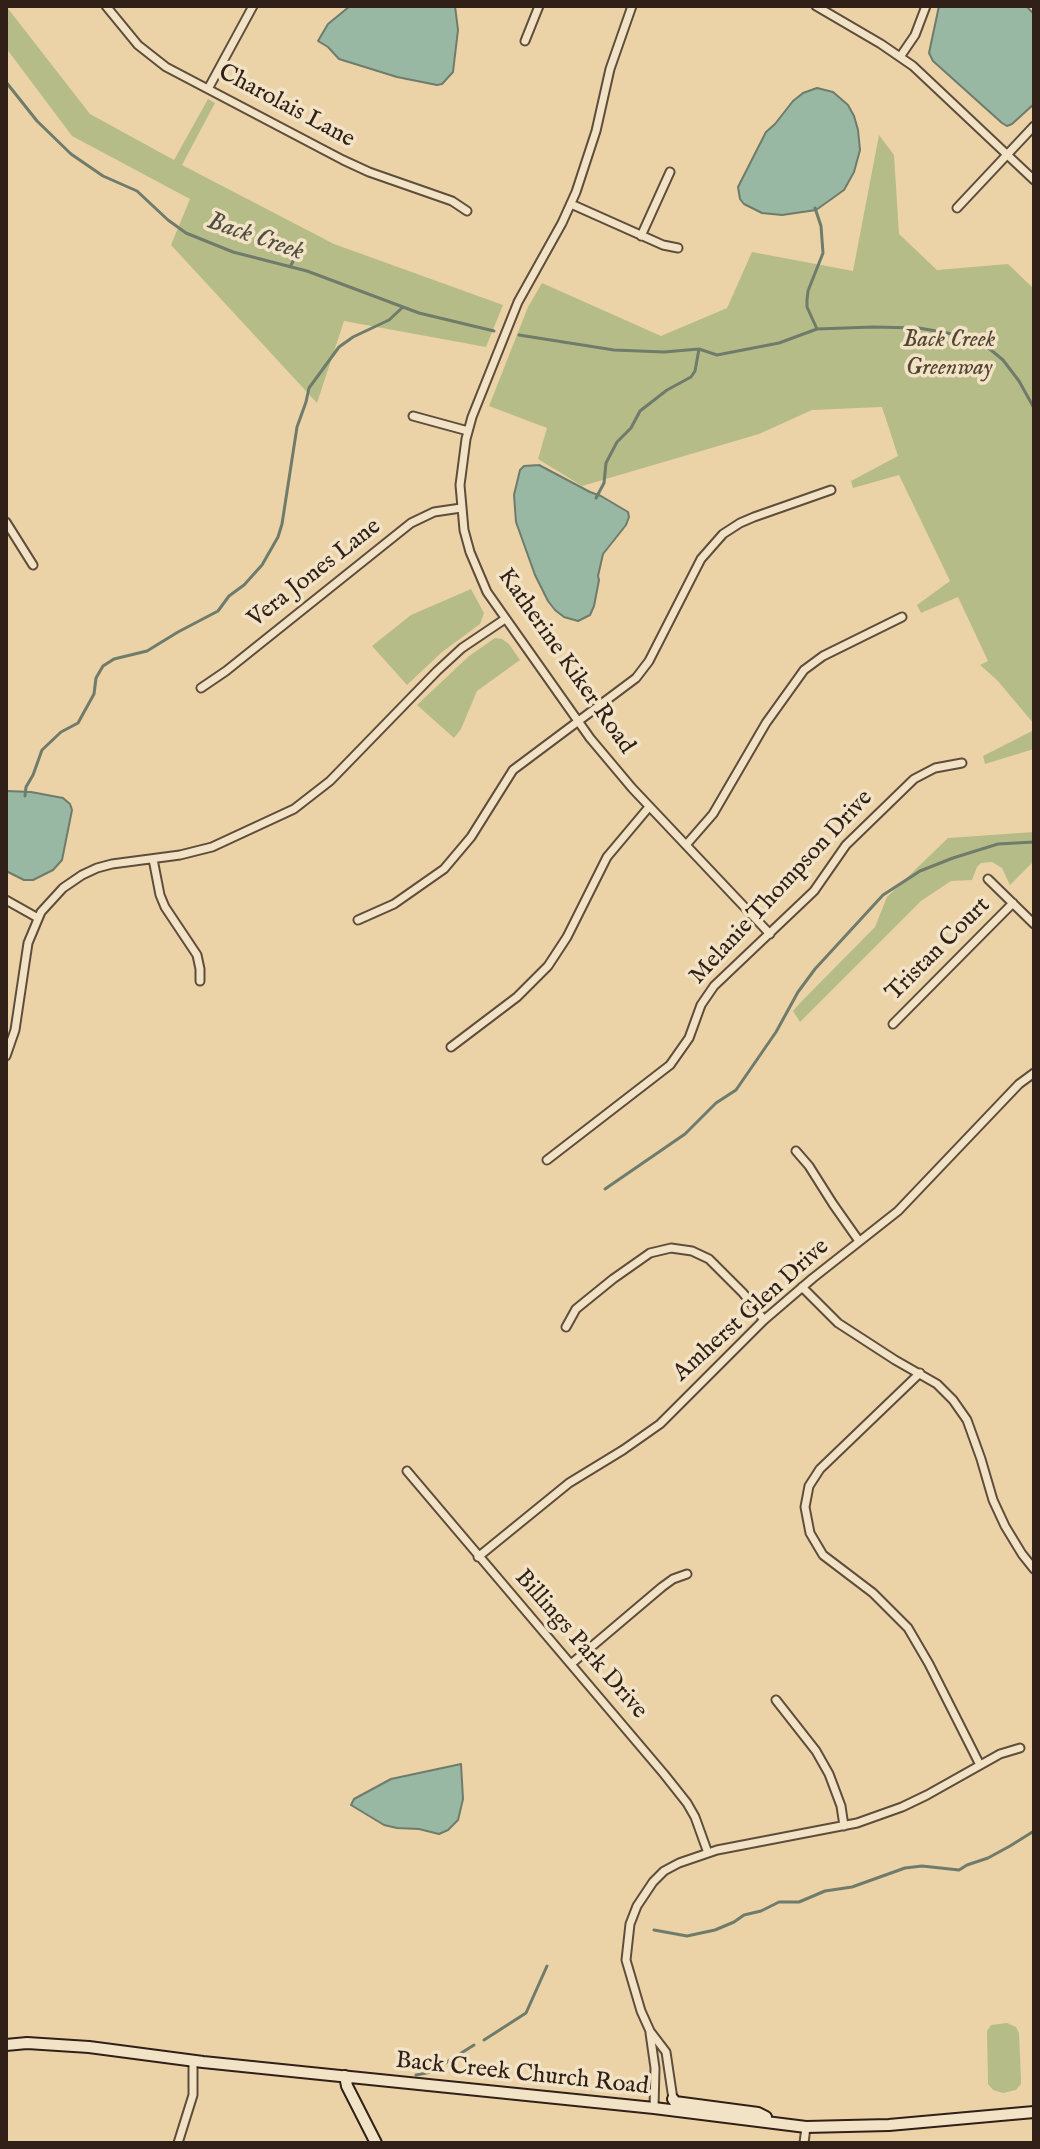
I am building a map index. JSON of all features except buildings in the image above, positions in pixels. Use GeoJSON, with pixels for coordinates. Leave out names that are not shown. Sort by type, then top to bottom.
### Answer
{"type":"FeatureCollection","features":[{"type":"Feature","properties":{"kind":"street","name":"Charolais Lane"},"geometry":{"type":"LineString","coordinates":[[106,6],[138,45],[154,59],[343,160],[452,201],[467,211]]}},
{"type":"Feature","properties":{"kind":"street"},"geometry":{"type":"LineString","coordinates":[[208,89],[253,6]]}},
{"type":"Feature","properties":{"kind":"street"},"geometry":{"type":"LineString","coordinates":[[525,41],[539,6]]}},
{"type":"Feature","properties":{"kind":"street","name":"Katherine Kiker Road"},"geometry":{"type":"LineString","coordinates":[[632,6],[610,69],[586,165],[571,204],[518,302],[468,431],[462,462],[464,530],[478,575],[487,592],[577,721],[649,807],[770,934]]}},
{"type":"Feature","properties":{"kind":"street"},"geometry":{"type":"LineString","coordinates":[[816,6],[900,57],[923,75],[1034,180]]}},
{"type":"Feature","properties":{"kind":"street"},"geometry":{"type":"LineString","coordinates":[[900,57],[915,35],[926,6]]}},
{"type":"Feature","properties":{"kind":"street"},"geometry":{"type":"LineString","coordinates":[[957,208],[1034,126]]}},
{"type":"Feature","properties":{"kind":"street"},"geometry":{"type":"LineString","coordinates":[[641,236],[670,172]]}},
{"type":"Feature","properties":{"kind":"street"},"geometry":{"type":"LineString","coordinates":[[571,204],[641,236],[678,248]]}},
{"type":"Feature","properties":{"kind":"street"},"geometry":{"type":"LineString","coordinates":[[413,416],[468,431]]}},
{"type":"Feature","properties":{"kind":"street"},"geometry":{"type":"LineString","coordinates":[[358,920],[394,904],[444,869],[471,837],[513,770],[631,683],[646,666],[701,559],[723,534],[754,517],[831,490]]}},
{"type":"Feature","properties":{"kind":"street","name":"Vera Jones Lane"},"geometry":{"type":"LineString","coordinates":[[201,688],[411,523],[434,512],[461,508]]}},
{"type":"Feature","properties":{"kind":"street"},"geometry":{"type":"LineString","coordinates":[[6,522],[33,565]]}},
{"type":"Feature","properties":{"kind":"street"},"geometry":{"type":"LineString","coordinates":[[686,845],[713,814],[766,723],[799,676],[823,656],[902,617]]}},
{"type":"Feature","properties":{"kind":"street"},"geometry":{"type":"LineString","coordinates":[[6,1056],[15,1030],[26,951],[38,918],[56,894],[82,875],[112,864],[180,855],[212,847],[294,809],[330,781],[462,648],[505,619]]}},
{"type":"Feature","properties":{"kind":"street","name":"Melanie Thompson Drive"},"geometry":{"type":"LineString","coordinates":[[547,1160],[666,1069],[681,1053],[706,996],[714,986],[814,891],[846,845],[914,779],[935,768],[962,763]]}},
{"type":"Feature","properties":{"kind":"street"},"geometry":{"type":"LineString","coordinates":[[451,1047],[517,997],[548,966],[567,937],[607,857],[649,807]]}},
{"type":"Feature","properties":{"kind":"street"},"geometry":{"type":"LineString","coordinates":[[153,859],[165,907],[197,955],[200,981]]}},
{"type":"Feature","properties":{"kind":"street"},"geometry":{"type":"LineString","coordinates":[[988,879],[1034,924]]}},
{"type":"Feature","properties":{"kind":"street"},"geometry":{"type":"LineString","coordinates":[[6,900],[38,918]]}},
{"type":"Feature","properties":{"kind":"street","name":"Tristan Court"},"geometry":{"type":"LineString","coordinates":[[893,1024],[1013,903]]}},
{"type":"Feature","properties":{"kind":"street","name":"Amherst Glen Drive"},"geometry":{"type":"LineString","coordinates":[[478,1557],[569,1483],[660,1424],[764,1320],[898,1211],[1019,1084],[1034,1073]]}},
{"type":"Feature","properties":{"kind":"street"},"geometry":{"type":"LineString","coordinates":[[796,1151],[859,1241]]}},
{"type":"Feature","properties":{"kind":"street"},"geometry":{"type":"LineString","coordinates":[[566,1327],[576,1309],[613,1279],[650,1253],[671,1248],[692,1251],[709,1259],[743,1293],[764,1320]]}},
{"type":"Feature","properties":{"kind":"street"},"geometry":{"type":"LineString","coordinates":[[802,1287],[838,1323],[937,1384],[953,1400],[967,1420],[993,1500],[1005,1526],[1034,1569]]}},
{"type":"Feature","properties":{"kind":"street"},"geometry":{"type":"LineString","coordinates":[[920,1373],[820,1469],[809,1486],[805,1507],[810,1533],[823,1555],[873,1593],[908,1628],[980,1765]]}},
{"type":"Feature","properties":{"kind":"street","name":"Billings Park Drive"},"geometry":{"type":"LineString","coordinates":[[407,1471],[687,1803],[708,1853]]}},
{"type":"Feature","properties":{"kind":"street"},"geometry":{"type":"LineString","coordinates":[[571,1664],[662,1587],[687,1574]]}},
{"type":"Feature","properties":{"kind":"street"},"geometry":{"type":"LineString","coordinates":[[776,1700],[816,1751],[829,1774],[841,1806],[844,1826]]}},
{"type":"Feature","properties":{"kind":"street"},"geometry":{"type":"LineString","coordinates":[[775,2122],[758,2113],[675,2102],[673,2099],[666,2052],[650,2031],[635,1996],[626,1960],[630,1924],[645,1892],[664,1871],[679,1863],[708,1853],[844,1826],[902,1807],[1000,1754],[1020,1748]]}},
{"type":"Feature","properties":{"kind":"street"},"geometry":{"type":"LineString","coordinates":[[650,2031],[655,2068],[654,2108]]}},
{"type":"Feature","properties":{"kind":"street","name":"Back Creek Church Road"},"geometry":{"type":"LineString","coordinates":[[6,2045],[49,2044],[806,2127],[889,2125],[1034,2112]]}},
{"type":"Feature","properties":{"kind":"street"},"geometry":{"type":"LineString","coordinates":[[178,2143],[193,2095],[193,2061]]}},
{"type":"Feature","properties":{"kind":"street"},"geometry":{"type":"LineString","coordinates":[[345,2076],[376,2143]]}},
{"type":"Feature","properties":{"kind":"street"},"geometry":{"type":"LineString","coordinates":[[804,2143],[806,2127]]}},
{"type":"Feature","properties":{"kind":"green space"},"geometry":{"type":"Polygon","coordinates":[[[6,6],[90,114],[174,160],[208,99],[215,103],[182,165],[334,244],[503,305],[486,347],[344,321],[317,403],[171,245],[190,199],[72,136],[6,48],[6,6]]]}},
{"type":"Feature","properties":{"kind":"green space","name":"Back Creek Greenway"},"geometry":{"type":"Polygon","coordinates":[[[879,135],[894,155],[899,234],[937,270],[1008,264],[1034,289],[1034,724],[997,680],[980,665],[988,661],[958,597],[921,613],[917,605],[950,581],[899,475],[853,488],[851,481],[898,456],[882,407],[812,410],[759,434],[582,486],[538,459],[547,428],[489,406],[528,307],[542,283],[661,336],[727,308],[752,252],[853,271],[879,135]]]}},
{"type":"Feature","properties":{"kind":"green space"},"geometry":{"type":"Polygon","coordinates":[[[471,589],[484,613],[480,624],[442,652],[407,685],[372,646],[411,615],[471,589]]]}},
{"type":"Feature","properties":{"kind":"green space"},"geometry":{"type":"Polygon","coordinates":[[[495,638],[509,644],[520,660],[477,691],[454,738],[417,705],[469,656],[495,638]]]}},
{"type":"Feature","properties":{"kind":"green space"},"geometry":{"type":"Polygon","coordinates":[[[1034,730],[1034,749],[985,764],[983,756],[1034,730]]]}},
{"type":"Feature","properties":{"kind":"green space"},"geometry":{"type":"Polygon","coordinates":[[[1034,832],[1034,861],[1010,885],[1002,868],[992,862],[981,863],[972,880],[951,881],[921,901],[800,1022],[793,1011],[875,927],[887,897],[948,838],[1034,832]]]}},
{"type":"Feature","properties":{"kind":"green space"},"geometry":{"type":"Polygon","coordinates":[[[1007,2023],[1016,2027],[1019,2033],[1021,2084],[1016,2090],[1003,2093],[993,2090],[988,2084],[987,2031],[991,2025],[1007,2023]]]}},
{"type":"Feature","properties":{"kind":"shaded area"},"geometry":{"type":"Polygon","coordinates":[[[350,6],[455,6],[458,30],[453,72],[437,85],[397,77],[339,59],[318,41],[328,24],[350,6]]]}},
{"type":"Feature","properties":{"kind":"shaded area"},"geometry":{"type":"Polygon","coordinates":[[[939,6],[1026,6],[1034,14],[1034,104],[1012,124],[1007,126],[1002,123],[933,61],[929,53],[939,6]]]}},
{"type":"Feature","properties":{"kind":"shaded area"},"geometry":{"type":"Polygon","coordinates":[[[817,88],[833,92],[848,105],[858,130],[860,150],[854,172],[844,190],[816,210],[782,215],[762,213],[744,204],[738,187],[766,132],[793,101],[817,88]]]}},
{"type":"Feature","properties":{"kind":"shaded area"},"geometry":{"type":"Polygon","coordinates":[[[539,465],[628,512],[626,525],[603,554],[590,615],[578,621],[564,617],[548,601],[516,522],[514,495],[520,470],[524,466],[539,465]]]}},
{"type":"Feature","properties":{"kind":"shaded area"},"geometry":{"type":"Polygon","coordinates":[[[6,791],[63,798],[72,810],[62,860],[53,870],[33,880],[24,880],[6,871],[6,791]]]}},
{"type":"Feature","properties":{"kind":"shaded area"},"geometry":{"type":"Polygon","coordinates":[[[461,1764],[463,1799],[458,1820],[439,1834],[384,1825],[351,1805],[354,1799],[391,1779],[461,1764]]]}},
{"type":"Feature","properties":{"kind":"waterway","name":"Back Creek"},"geometry":{"type":"LineString","coordinates":[[6,82],[37,121],[71,154],[103,176],[137,191],[186,233],[233,252],[307,271],[419,313],[494,331]]}},
{"type":"Feature","properties":{"kind":"waterway"},"geometry":{"type":"LineString","coordinates":[[815,208],[821,226],[823,253],[808,291],[807,307],[817,329]]}},
{"type":"Feature","properties":{"kind":"waterway"},"geometry":{"type":"LineString","coordinates":[[290,267],[302,244]]}},
{"type":"Feature","properties":{"kind":"waterway"},"geometry":{"type":"LineString","coordinates":[[25,796],[42,750],[61,732],[78,723],[94,694],[96,678],[103,666],[114,659],[147,651],[218,611],[229,596],[262,565],[282,524],[297,427],[309,388],[339,347],[389,320],[403,307]]}},
{"type":"Feature","properties":{"kind":"waterway","name":"Back Creek"},"geometry":{"type":"LineString","coordinates":[[519,335],[614,350],[664,352],[699,349],[717,355],[779,343],[817,329],[919,328],[970,337],[985,345],[1003,360],[1034,408]]}},
{"type":"Feature","properties":{"kind":"waterway"},"geometry":{"type":"LineString","coordinates":[[596,498],[604,483],[606,463],[617,442],[631,428],[640,411],[667,390],[691,377],[699,349]]}},
{"type":"Feature","properties":{"kind":"waterway"},"geometry":{"type":"LineString","coordinates":[[605,1189],[685,1134],[716,1103],[736,1090],[815,969],[883,895],[920,871],[953,858],[998,844],[1034,842]]}},
{"type":"Feature","properties":{"kind":"waterway"},"geometry":{"type":"LineString","coordinates":[[654,1930],[687,1936],[715,1930],[779,1902],[799,1902],[825,1891],[852,1887],[905,1868],[922,1866],[959,1870],[988,1858],[1034,1831]]}},
{"type":"Feature","properties":{"kind":"waterway"},"geometry":{"type":"LineString","coordinates":[[484,2040],[526,2013],[547,1966]]}},
{"type":"Feature","properties":{"kind":"waterway"},"geometry":{"type":"LineString","coordinates":[[416,2075],[431,2072],[474,2045]]}}]}
